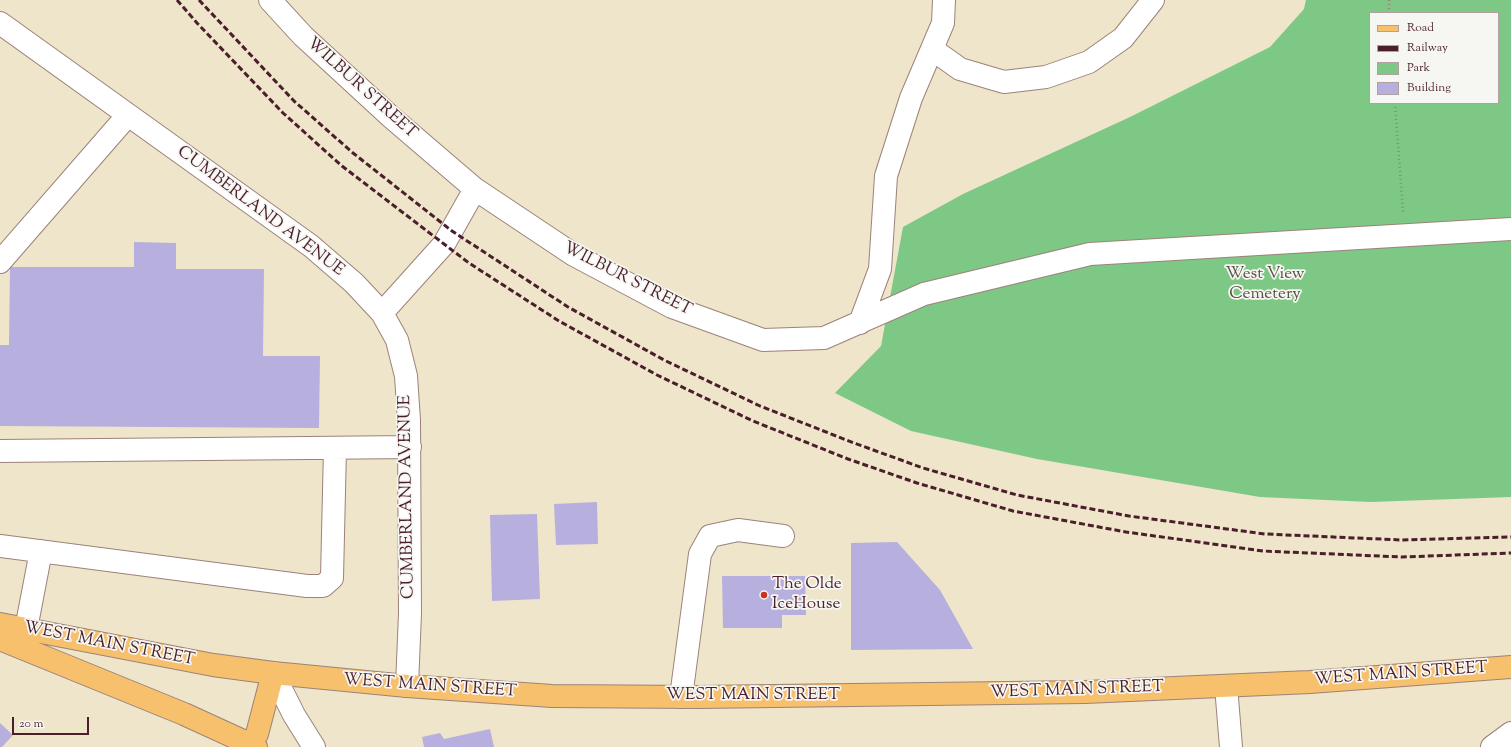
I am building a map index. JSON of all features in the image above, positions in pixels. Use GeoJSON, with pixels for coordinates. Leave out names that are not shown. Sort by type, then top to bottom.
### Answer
{"type":"FeatureCollection","features":[{"type":"Feature","properties":{"kind":"main road","name":"WEST MAIN STREET"},"geometry":{"type":"LineString","coordinates":[[0,624],[213,664],[273,673],[407,686],[552,696],[681,697],[1085,692],[1318,681],[1511,666]]}},
{"type":"Feature","properties":{"kind":"main road"},"geometry":{"type":"LineString","coordinates":[[0,639],[184,714],[252,746],[257,734],[273,673]]}},
{"type":"Feature","properties":{"kind":"street","name":"WILBUR STREET"},"geometry":{"type":"LineString","coordinates":[[270,0],[303,36],[391,117],[475,189],[574,254],[672,307],[763,340],[824,338],[924,294],[1090,254],[1404,234],[1511,229]]}},
{"type":"Feature","properties":{"kind":"street"},"geometry":{"type":"LineString","coordinates":[[860,322],[880,269],[886,176],[911,98],[943,23],[944,0]]}},
{"type":"Feature","properties":{"kind":"street"},"geometry":{"type":"LineString","coordinates":[[932,49],[960,69],[1004,82],[1046,77],[1089,62],[1123,38],[1153,0]]}},
{"type":"Feature","properties":{"kind":"street","name":"CUMBERLAND AVENUE"},"geometry":{"type":"LineString","coordinates":[[0,23],[311,246],[354,283],[382,313],[397,340],[406,376],[409,420],[410,613],[407,686]]}},
{"type":"Feature","properties":{"kind":"street"},"geometry":{"type":"LineString","coordinates":[[0,262],[128,115]]}},
{"type":"Feature","properties":{"kind":"street"},"geometry":{"type":"LineString","coordinates":[[382,313],[444,244],[475,189]]}},
{"type":"Feature","properties":{"kind":"street"},"geometry":{"type":"LineString","coordinates":[[0,451],[410,447]]}},
{"type":"Feature","properties":{"kind":"street"},"geometry":{"type":"LineString","coordinates":[[0,546],[307,586],[324,586],[332,578],[335,448]]}},
{"type":"Feature","properties":{"kind":"street"},"geometry":{"type":"LineString","coordinates":[[681,697],[700,554],[710,536],[738,530],[783,536]]}},
{"type":"Feature","properties":{"kind":"street"},"geometry":{"type":"LineString","coordinates":[[26,629],[41,551]]}},
{"type":"Feature","properties":{"kind":"street"},"geometry":{"type":"LineString","coordinates":[[273,673],[294,715],[314,747]]}},
{"type":"Feature","properties":{"kind":"street"},"geometry":{"type":"LineString","coordinates":[[1226,686],[1231,747]]}},
{"type":"Feature","properties":{"kind":"street"},"geometry":{"type":"LineString","coordinates":[[1492,747],[1511,733]]}},
{"type":"Feature","properties":{"kind":"path"},"geometry":{"type":"LineString","coordinates":[[1388,0],[1389,12]]}},
{"type":"Feature","properties":{"kind":"path"},"geometry":{"type":"LineString","coordinates":[[1395,104],[1404,234]]}},
{"type":"Feature","properties":{"kind":"green space","name":"West View Cemetery"},"geometry":{"type":"Polygon","coordinates":[[[1306,0],[1511,0],[1511,497],[1370,502],[1260,497],[1037,459],[911,431],[835,393],[881,346],[903,227],[963,194],[1130,117],[1270,47],[1304,9],[1306,0]]]}},
{"type":"Feature","properties":{"kind":"building"},"geometry":{"type":"Polygon","coordinates":[[[134,242],[176,243],[176,269],[264,269],[263,356],[320,356],[319,428],[0,426],[0,345],[9,345],[10,267],[134,267],[134,242]]]}},
{"type":"Feature","properties":{"kind":"building"},"geometry":{"type":"Polygon","coordinates":[[[597,502],[598,544],[556,545],[554,504],[597,502]]]}},
{"type":"Feature","properties":{"kind":"building"},"geometry":{"type":"Polygon","coordinates":[[[537,514],[540,599],[492,601],[490,515],[537,514]]]}},
{"type":"Feature","properties":{"kind":"building"},"geometry":{"type":"Polygon","coordinates":[[[897,542],[940,590],[973,649],[851,650],[851,543],[897,542]]]}},
{"type":"Feature","properties":{"kind":"building","name":"The Olde IceHouse"},"geometry":{"type":"Polygon","coordinates":[[[722,576],[805,576],[806,615],[782,615],[782,628],[723,628],[722,576]]]}},
{"type":"Feature","properties":{"kind":"building"},"geometry":{"type":"Polygon","coordinates":[[[0,723],[13,735],[2,747],[0,747],[0,723]]]}},
{"type":"Feature","properties":{"kind":"building"},"geometry":{"type":"Polygon","coordinates":[[[490,729],[494,747],[424,747],[422,737],[440,733],[444,739],[490,729]]]}},
{"type":"Feature","properties":{"kind":"railway"},"geometry":{"type":"LineString","coordinates":[[177,0],[283,113],[342,166],[469,263],[559,321],[657,375],[753,421],[848,459],[917,483],[1013,511],[1126,532],[1263,551],[1402,557],[1511,553]]}},
{"type":"Feature","properties":{"kind":"railway"},"geometry":{"type":"LineString","coordinates":[[199,0],[294,101],[353,153],[452,231],[568,307],[664,360],[760,406],[923,468],[1017,495],[1129,516],[1265,534],[1402,540],[1511,537]]}},
{"type":"Feature","properties":{"kind":"place","name":"The Olde IceHouse"},"geometry":{"type":"Point","coordinates":[764,595]}}]}
